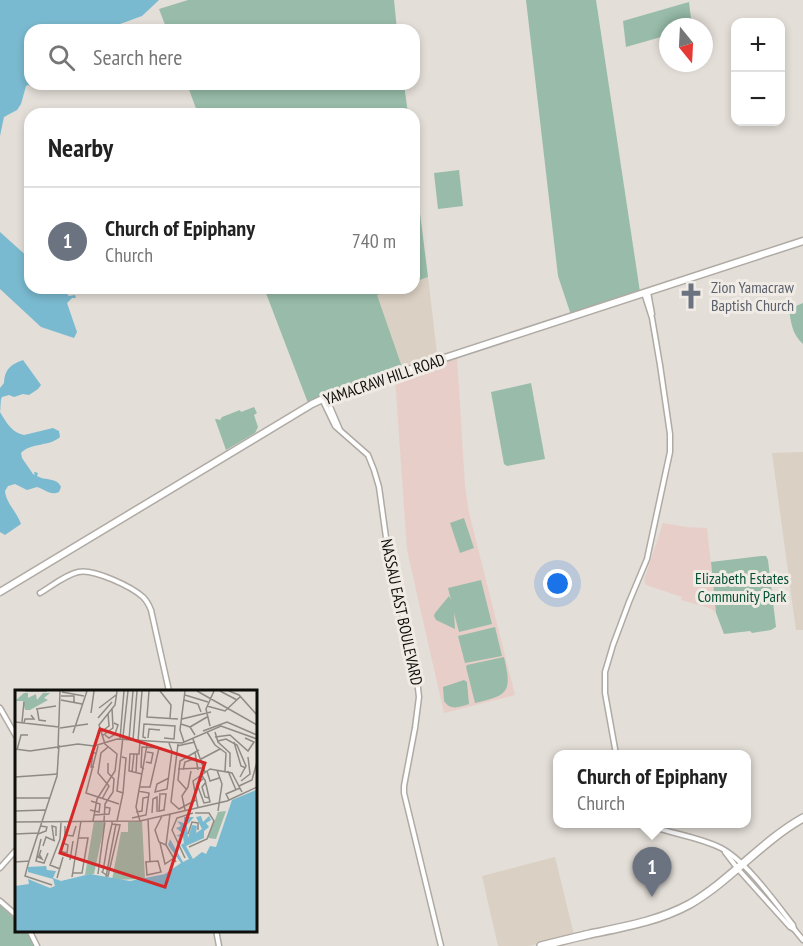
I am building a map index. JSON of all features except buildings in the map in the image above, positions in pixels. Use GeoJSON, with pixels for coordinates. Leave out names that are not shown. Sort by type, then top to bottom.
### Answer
{"type":"FeatureCollection","features":[{"type":"Feature","properties":{"kind":"highway"},"geometry":{"type":"LineString","coordinates":[[540,946],[666,916],[699,898],[784,830],[803,818]]}},
{"type":"Feature","properties":{"kind":"main road","name":"YAMACRAW HILL ROAD"},"geometry":{"type":"LineString","coordinates":[[0,592],[324,398],[803,241]]}},
{"type":"Feature","properties":{"kind":"street"},"geometry":{"type":"LineString","coordinates":[[615,750],[605,693],[605,672],[628,602],[647,559],[670,452],[670,434],[646,293]]}},
{"type":"Feature","properties":{"kind":"street","name":"NASSAU EAST BOULEVARD"},"geometry":{"type":"LineString","coordinates":[[324,398],[332,422],[365,452],[375,470],[379,487],[389,559],[416,670],[419,697],[404,793],[441,946]]}},
{"type":"Feature","properties":{"kind":"street"},"geometry":{"type":"LineString","coordinates":[[40,593],[71,574],[85,571],[115,581],[141,596],[147,601],[151,610],[169,690]]}},
{"type":"Feature","properties":{"kind":"street"},"geometry":{"type":"LineString","coordinates":[[0,708],[15,734]]}},
{"type":"Feature","properties":{"kind":"street"},"geometry":{"type":"LineString","coordinates":[[659,828],[722,848],[803,940]]}},
{"type":"Feature","properties":{"kind":"street"},"geometry":{"type":"LineString","coordinates":[[0,868],[15,851]]}},
{"type":"Feature","properties":{"kind":"street"},"geometry":{"type":"LineString","coordinates":[[0,901],[15,914]]}},
{"type":"Feature","properties":{"kind":"street"},"geometry":{"type":"LineString","coordinates":[[30,931],[37,946]]}},
{"type":"Feature","properties":{"kind":"street"},"geometry":{"type":"LineString","coordinates":[[216,931],[219,946]]}},
{"type":"Feature","properties":{"kind":"shaded area"},"geometry":{"type":"Polygon","coordinates":[[[428,277],[437,354],[402,367],[376,295],[420,294],[420,280],[428,277]]]}},
{"type":"Feature","properties":{"kind":"shaded area"},"geometry":{"type":"Polygon","coordinates":[[[457,357],[465,487],[469,513],[515,695],[444,713],[407,550],[395,377],[457,357]]]}},
{"type":"Feature","properties":{"kind":"shaded area"},"geometry":{"type":"Polygon","coordinates":[[[803,452],[803,630],[796,630],[772,453],[803,452]]]}},
{"type":"Feature","properties":{"kind":"shaded area"},"geometry":{"type":"Polygon","coordinates":[[[663,523],[707,528],[716,613],[710,608],[681,600],[682,597],[646,585],[644,580],[663,523]]]}},
{"type":"Feature","properties":{"kind":"shaded area"},"geometry":{"type":"Polygon","coordinates":[[[555,857],[574,935],[529,946],[498,946],[482,876],[555,857]]]}},
{"type":"Feature","properties":{"kind":"green space"},"geometry":{"type":"Polygon","coordinates":[[[188,0],[394,0],[396,24],[165,24],[159,9],[188,0]]]}},
{"type":"Feature","properties":{"kind":"green space"},"geometry":{"type":"Polygon","coordinates":[[[526,0],[596,0],[640,292],[571,315],[558,276],[526,0]]]}},
{"type":"Feature","properties":{"kind":"green space"},"geometry":{"type":"Polygon","coordinates":[[[689,2],[691,18],[659,18],[659,38],[626,47],[623,21],[689,2]]]}},
{"type":"Feature","properties":{"kind":"green space"},"geometry":{"type":"Polygon","coordinates":[[[189,90],[405,90],[407,108],[196,108],[189,90]]]}},
{"type":"Feature","properties":{"kind":"green space"},"geometry":{"type":"Polygon","coordinates":[[[459,170],[463,206],[438,209],[434,173],[459,170]]]}},
{"type":"Feature","properties":{"kind":"green space"},"geometry":{"type":"Polygon","coordinates":[[[420,213],[428,277],[420,280],[420,213]]]}},
{"type":"Feature","properties":{"kind":"green space"},"geometry":{"type":"Polygon","coordinates":[[[266,294],[380,294],[377,295],[402,367],[327,393],[308,403],[266,294]]]}},
{"type":"Feature","properties":{"kind":"green space"},"geometry":{"type":"Polygon","coordinates":[[[803,303],[803,344],[794,332],[789,309],[803,303]]]}},
{"type":"Feature","properties":{"kind":"green space"},"geometry":{"type":"Polygon","coordinates":[[[531,383],[545,459],[507,466],[504,464],[491,392],[531,383]]]}},
{"type":"Feature","properties":{"kind":"green space"},"geometry":{"type":"Polygon","coordinates":[[[254,407],[258,427],[255,433],[226,450],[215,419],[220,420],[240,410],[241,412],[254,407]]]}},
{"type":"Feature","properties":{"kind":"green space"},"geometry":{"type":"Polygon","coordinates":[[[464,518],[474,548],[460,553],[450,523],[464,518]]]}},
{"type":"Feature","properties":{"kind":"green space","name":"Elizabeth Estates Community Park"},"geometry":{"type":"Polygon","coordinates":[[[766,556],[768,560],[776,627],[752,633],[750,631],[724,634],[716,613],[711,562],[766,556]]]}},
{"type":"Feature","properties":{"kind":"green space"},"geometry":{"type":"Polygon","coordinates":[[[481,580],[492,624],[459,632],[454,613],[455,629],[436,620],[435,613],[449,596],[451,600],[448,588],[481,580]]]}},
{"type":"Feature","properties":{"kind":"green space"},"geometry":{"type":"Polygon","coordinates":[[[495,627],[502,656],[465,663],[458,636],[495,627]]]}},
{"type":"Feature","properties":{"kind":"green space"},"geometry":{"type":"Polygon","coordinates":[[[504,657],[508,678],[505,690],[495,697],[475,703],[467,665],[504,657]]]}},
{"type":"Feature","properties":{"kind":"green space"},"geometry":{"type":"Polygon","coordinates":[[[464,680],[467,682],[469,704],[449,706],[444,701],[443,687],[464,680]]]}},
{"type":"Feature","properties":{"kind":"green space"},"geometry":{"type":"Polygon","coordinates":[[[0,905],[15,919],[15,931],[27,931],[34,946],[0,946],[0,905]]]}},
{"type":"Feature","properties":{"kind":"water"},"geometry":{"type":"Polygon","coordinates":[[[0,0],[159,0],[142,16],[120,24],[24,24],[25,90],[17,110],[4,117],[0,136],[0,0]]]}},
{"type":"Feature","properties":{"kind":"water"},"geometry":{"type":"Polygon","coordinates":[[[0,232],[24,254],[24,294],[75,295],[76,298],[72,298],[67,303],[77,332],[74,338],[41,327],[0,289],[0,232]]]}},
{"type":"Feature","properties":{"kind":"water"},"geometry":{"type":"Polygon","coordinates":[[[23,360],[41,385],[29,395],[2,397],[0,412],[0,388],[7,371],[23,360]]]}},
{"type":"Feature","properties":{"kind":"water"},"geometry":{"type":"Polygon","coordinates":[[[0,412],[10,427],[20,434],[53,428],[59,431],[60,437],[51,442],[30,447],[21,453],[33,474],[38,473],[37,476],[54,480],[61,487],[59,492],[53,493],[37,487],[27,490],[15,484],[8,486],[5,491],[9,504],[21,524],[5,535],[0,532],[0,412]]]}},
{"type":"Feature","properties":{"kind":"place","name":"Zion Yamacraw Baptish Church"},"geometry":{"type":"Point","coordinates":[691,296]}},
{"type":"Feature","properties":{"kind":"place","name":"Church of Epiphany"},"geometry":{"type":"Point","coordinates":[652,897]}}]}
